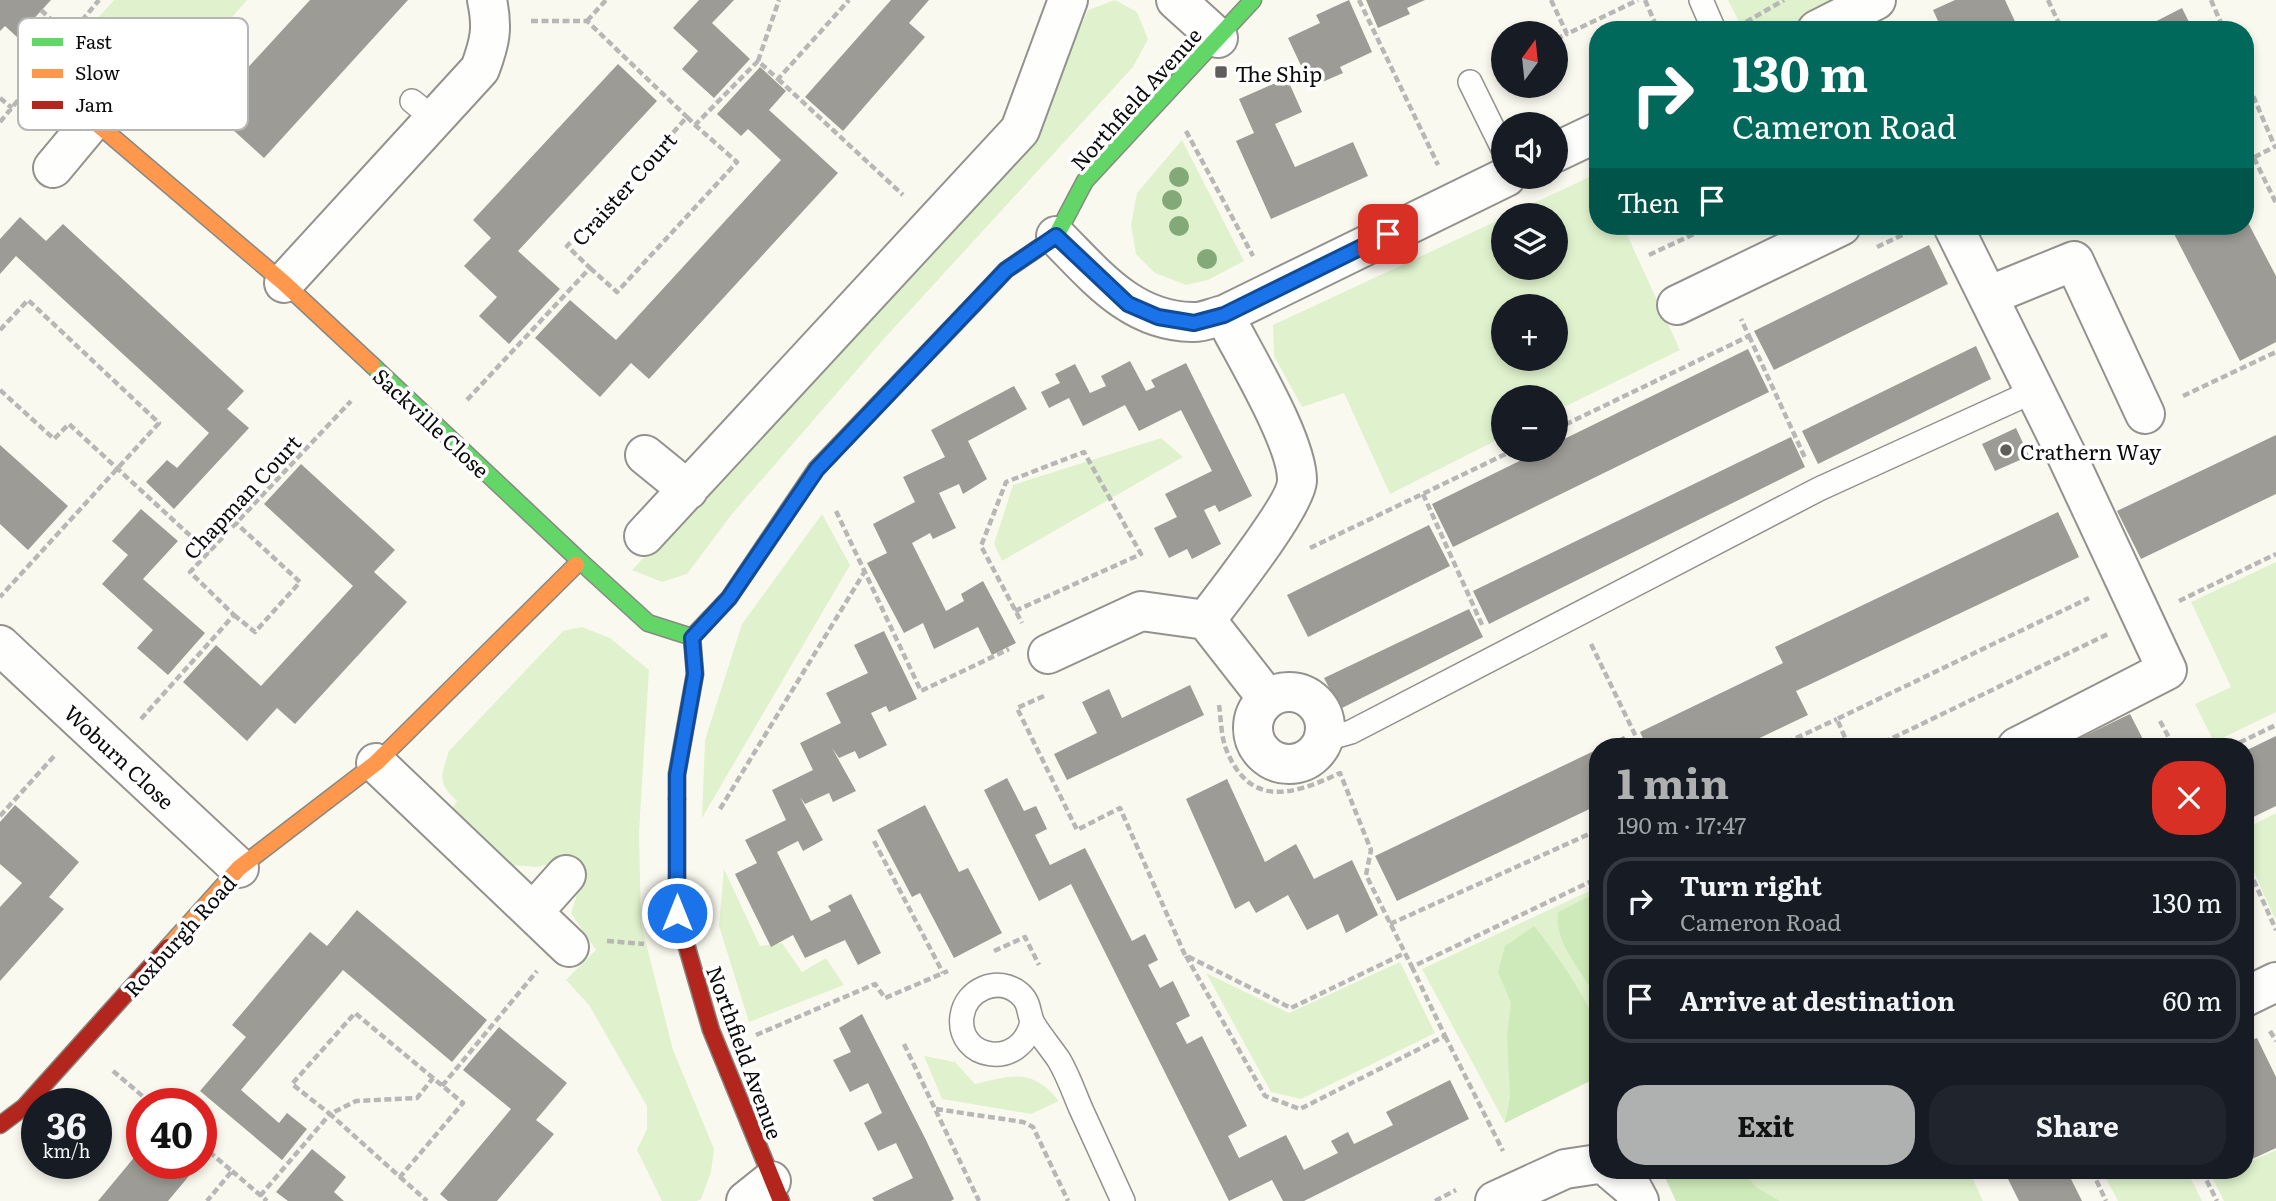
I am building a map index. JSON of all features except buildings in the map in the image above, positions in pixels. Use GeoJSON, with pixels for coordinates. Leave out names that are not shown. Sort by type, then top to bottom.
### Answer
{"type":"FeatureCollection","features":[{"type":"Feature","properties":{"kind":"street"},"geometry":{"type":"LineString","coordinates":[[284,283],[423,110],[480,69],[490,42],[491,19],[487,0]]}},
{"type":"Feature","properties":{"kind":"street"},"geometry":{"type":"LineString","coordinates":[[644,536],[1020,130],[1068,0]]}},
{"type":"Feature","properties":{"kind":"street"},"geometry":{"type":"LineString","coordinates":[[1176,0],[1218,38]]}},
{"type":"Feature","properties":{"kind":"street","name":"Northfield Avenue"},"geometry":{"type":"LineString","coordinates":[[766,1194],[711,1030],[677,913],[677,775],[695,674],[692,638],[729,598],[817,469],[1006,270],[1056,236],[1085,181],[1253,0]]}},
{"type":"Feature","properties":{"kind":"street"},"geometry":{"type":"LineString","coordinates":[[53,168],[85,130]]}},
{"type":"Feature","properties":{"kind":"street","name":"Sackville Close"},"geometry":{"type":"LineString","coordinates":[[105,130],[284,283],[580,561]]}},
{"type":"Feature","properties":{"kind":"street"},"geometry":{"type":"LineString","coordinates":[[1568,146],[1589,136]]}},
{"type":"Feature","properties":{"kind":"street"},"geometry":{"type":"LineString","coordinates":[[1056,236],[1128,304],[1158,317],[1194,323],[1224,315],[1491,184]]}},
{"type":"Feature","properties":{"kind":"street"},"geometry":{"type":"LineString","coordinates":[[1677,305],[1822,235]]}},
{"type":"Feature","properties":{"kind":"street"},"geometry":{"type":"LineString","coordinates":[[1958,235],[2065,452],[2167,670],[2035,738]]}},
{"type":"Feature","properties":{"kind":"street"},"geometry":{"type":"LineString","coordinates":[[1988,296],[2074,261],[2145,414]]}},
{"type":"Feature","properties":{"kind":"street"},"geometry":{"type":"LineString","coordinates":[[1206,620],[1285,511],[1297,482],[1289,442],[1224,315]]}},
{"type":"Feature","properties":{"kind":"street"},"geometry":{"type":"LineString","coordinates":[[645,454],[688,490]]}},
{"type":"Feature","properties":{"kind":"street"},"geometry":{"type":"LineString","coordinates":[[580,561],[648,623],[692,638]]}},
{"type":"Feature","properties":{"kind":"street","name":"Roxburgh Road"},"geometry":{"type":"LineString","coordinates":[[0,1125],[24,1107],[239,869],[376,764],[580,561]]}},
{"type":"Feature","properties":{"kind":"street"},"geometry":{"type":"LineString","coordinates":[[1037,643],[1141,611],[1206,620],[1266,698]]}},
{"type":"Feature","properties":{"kind":"street","name":"Woburn Close"},"geometry":{"type":"LineString","coordinates":[[0,645],[239,869]]}},
{"type":"Feature","properties":{"kind":"street"},"geometry":{"type":"LineString","coordinates":[[1285,691],[1297,692],[1309,697],[1318,706],[1324,717],[1323,740],[1317,751],[1299,763],[1286,764],[1263,754],[1252,732],[1253,720],[1266,698],[1285,691]]}},
{"type":"Feature","properties":{"kind":"street"},"geometry":{"type":"LineString","coordinates":[[376,764],[533,912],[582,944]]}},
{"type":"Feature","properties":{"kind":"street"},"geometry":{"type":"LineString","coordinates":[[533,912],[566,875]]}},
{"type":"Feature","properties":{"kind":"street"},"geometry":{"type":"LineString","coordinates":[[2254,993],[2276,982]]}},
{"type":"Feature","properties":{"kind":"street"},"geometry":{"type":"LineString","coordinates":[[1495,1201],[1565,1169],[1589,1165]]}},
{"type":"Feature","properties":{"kind":"street"},"geometry":{"type":"LineString","coordinates":[[1621,1179],[1632,1188],[1639,1201]]}},
{"type":"Feature","properties":{"kind":"lane"},"geometry":{"type":"LineString","coordinates":[[1701,0],[1710,21]]}},
{"type":"Feature","properties":{"kind":"lane"},"geometry":{"type":"LineString","coordinates":[[1470,82],[1491,125]]}},
{"type":"Feature","properties":{"kind":"lane"},"geometry":{"type":"LineString","coordinates":[[1323,740],[1351,732],[1819,489],[2034,391]]}},
{"type":"Feature","properties":{"kind":"lane"},"geometry":{"type":"LineString","coordinates":[[1032,1022],[1060,1062],[1123,1201]]}},
{"type":"Feature","properties":{"kind":"path"},"geometry":{"type":"LineString","coordinates":[[587,21],[606,0]]}},
{"type":"Feature","properties":{"kind":"path"},"geometry":{"type":"LineString","coordinates":[[779,0],[758,61],[934,224]]}},
{"type":"Feature","properties":{"kind":"path"},"geometry":{"type":"LineString","coordinates":[[778,79],[849,0]]}},
{"type":"Feature","properties":{"kind":"path"},"geometry":{"type":"LineString","coordinates":[[1359,0],[1440,169]]}},
{"type":"Feature","properties":{"kind":"path"},"geometry":{"type":"LineString","coordinates":[[1551,0],[1561,21]]}},
{"type":"Feature","properties":{"kind":"path"},"geometry":{"type":"LineString","coordinates":[[1594,21],[1638,0]]}},
{"type":"Feature","properties":{"kind":"path"},"geometry":{"type":"LineString","coordinates":[[1645,0],[1654,21]]}},
{"type":"Feature","properties":{"kind":"path"},"geometry":{"type":"LineString","coordinates":[[1749,21],[1784,0]]}},
{"type":"Feature","properties":{"kind":"path"},"geometry":{"type":"LineString","coordinates":[[2048,0],[2058,21]]}},
{"type":"Feature","properties":{"kind":"path"},"geometry":{"type":"LineString","coordinates":[[2211,0],[2220,21]]}},
{"type":"Feature","properties":{"kind":"path"},"geometry":{"type":"LineString","coordinates":[[41,10],[50,18]]}},
{"type":"Feature","properties":{"kind":"path"},"geometry":{"type":"LineString","coordinates":[[521,22],[587,21],[687,117]]}},
{"type":"Feature","properties":{"kind":"path"},"geometry":{"type":"LineString","coordinates":[[1568,34],[1589,23]]}},
{"type":"Feature","properties":{"kind":"path","name":"Craister Court"},"geometry":{"type":"LineString","coordinates":[[439,430],[590,268],[567,246],[613,200],[687,117],[695,125],[758,61]]}},
{"type":"Feature","properties":{"kind":"path"},"geometry":{"type":"LineString","coordinates":[[0,98],[12,108]]}},
{"type":"Feature","properties":{"kind":"path"},"geometry":{"type":"LineString","coordinates":[[2254,98],[2276,147],[2254,158],[2276,203]]}},
{"type":"Feature","properties":{"kind":"path"},"geometry":{"type":"LineString","coordinates":[[1181,121],[1258,264]]}},
{"type":"Feature","properties":{"kind":"path"},"geometry":{"type":"LineString","coordinates":[[590,268],[617,292],[737,162],[695,125]]}},
{"type":"Feature","properties":{"kind":"path"},"geometry":{"type":"LineString","coordinates":[[1649,255],[1692,235]]}},
{"type":"Feature","properties":{"kind":"path"},"geometry":{"type":"LineString","coordinates":[[1872,249],[1902,235]]}},
{"type":"Feature","properties":{"kind":"path"},"geometry":{"type":"LineString","coordinates":[[0,330],[28,300],[159,423],[0,597]]}},
{"type":"Feature","properties":{"kind":"path"},"geometry":{"type":"LineString","coordinates":[[1738,314],[1819,489]]}},
{"type":"Feature","properties":{"kind":"path"},"geometry":{"type":"LineString","coordinates":[[1568,423],[1749,337]]}},
{"type":"Feature","properties":{"kind":"path","name":"Chapman Court"},"geometry":{"type":"LineString","coordinates":[[234,615],[190,572],[378,372]]}},
{"type":"Feature","properties":{"kind":"path"},"geometry":{"type":"LineString","coordinates":[[0,390],[54,439],[69,424],[209,553]]}},
{"type":"Feature","properties":{"kind":"path"},"geometry":{"type":"LineString","coordinates":[[1016,611],[1141,554],[1084,452],[1006,482],[981,546],[1016,611],[1037,643]]}},
{"type":"Feature","properties":{"kind":"path"},"geometry":{"type":"LineString","coordinates":[[1302,555],[1310,548],[1491,461]]}},
{"type":"Feature","properties":{"kind":"path"},"geometry":{"type":"LineString","coordinates":[[817,469],[921,691],[1010,649]]}},
{"type":"Feature","properties":{"kind":"path"},"geometry":{"type":"LineString","coordinates":[[1423,494],[1497,656]]}},
{"type":"Feature","properties":{"kind":"path"},"geometry":{"type":"LineString","coordinates":[[137,723],[234,615],[255,632],[300,582],[236,523]]}},
{"type":"Feature","properties":{"kind":"path"},"geometry":{"type":"LineString","coordinates":[[1893,738],[2276,554]]}},
{"type":"Feature","properties":{"kind":"path"},"geometry":{"type":"LineString","coordinates":[[717,813],[865,572]]}},
{"type":"Feature","properties":{"kind":"path"},"geometry":{"type":"LineString","coordinates":[[1796,738],[2091,597]]}},
{"type":"Feature","properties":{"kind":"path"},"geometry":{"type":"LineString","coordinates":[[1577,615],[1637,738]]}},
{"type":"Feature","properties":{"kind":"path"},"geometry":{"type":"LineString","coordinates":[[1047,694],[1017,708],[1077,830],[1120,808],[1185,955],[1265,1096],[1300,1109],[1446,1036]]}},
{"type":"Feature","properties":{"kind":"path"},"geometry":{"type":"LineString","coordinates":[[1213,695],[1219,705],[1225,747],[1236,769],[1258,789],[1280,793],[1306,789],[1340,773],[1371,850],[1366,874],[1504,1153],[1503,1160]]}},
{"type":"Feature","properties":{"kind":"path"},"geometry":{"type":"LineString","coordinates":[[1837,719],[1845,738]]}},
{"type":"Feature","properties":{"kind":"path"},"geometry":{"type":"LineString","coordinates":[[0,816],[84,723]]}},
{"type":"Feature","properties":{"kind":"path"},"geometry":{"type":"LineString","coordinates":[[2249,738],[2276,725]]}},
{"type":"Feature","properties":{"kind":"path"},"geometry":{"type":"LineString","coordinates":[[1390,924],[1589,834]]}},
{"type":"Feature","properties":{"kind":"path"},"geometry":{"type":"LineString","coordinates":[[874,841],[943,973]]}},
{"type":"Feature","properties":{"kind":"path"},"geometry":{"type":"LineString","coordinates":[[2254,881],[2276,930]]}},
{"type":"Feature","properties":{"kind":"path"},"geometry":{"type":"LineString","coordinates":[[1412,967],[1589,882]]}},
{"type":"Feature","properties":{"kind":"path"},"geometry":{"type":"LineString","coordinates":[[582,944],[651,944]]}},
{"type":"Feature","properties":{"kind":"path"},"geometry":{"type":"LineString","coordinates":[[1185,955],[1291,1008],[1405,953]]}},
{"type":"Feature","properties":{"kind":"path"},"geometry":{"type":"LineString","coordinates":[[442,1086],[539,969]]}},
{"type":"Feature","properties":{"kind":"path"},"geometry":{"type":"LineString","coordinates":[[747,1039],[876,984]]}},
{"type":"Feature","properties":{"kind":"path"},"geometry":{"type":"LineString","coordinates":[[400,1177],[463,1103],[355,1013],[292,1084],[330,1114],[400,1177],[427,1201]]}},
{"type":"Feature","properties":{"kind":"path"},"geometry":{"type":"LineString","coordinates":[[80,1044],[133,1088]]}},
{"type":"Feature","properties":{"kind":"path"},"geometry":{"type":"LineString","coordinates":[[904,1044],[979,1201]]}},
{"type":"Feature","properties":{"kind":"path"},"geometry":{"type":"LineString","coordinates":[[260,1196],[330,1114],[356,1101],[417,1098],[433,1078]]}},
{"type":"Feature","properties":{"kind":"path"},"geometry":{"type":"LineString","coordinates":[[936,1109],[1023,1122],[1033,1127],[1068,1201]]}},
{"type":"Feature","properties":{"kind":"path"},"geometry":{"type":"LineString","coordinates":[[217,1158],[267,1201]]}},
{"type":"Feature","properties":{"kind":"path"},"geometry":{"type":"LineString","coordinates":[[207,1201],[232,1171]]}},
{"type":"Feature","properties":{"kind":"path"},"geometry":{"type":"LineString","coordinates":[[2096,1179],[2106,1201]]}},
{"type":"Feature","properties":{"kind":"path"},"geometry":{"type":"LineString","coordinates":[[2206,1179],[2217,1201]]}},
{"type":"Feature","properties":{"kind":"path"},"geometry":{"type":"LineString","coordinates":[[1435,1201],[1457,1190]]}},
{"type":"Feature","properties":{"kind":"green space"},"geometry":{"type":"Polygon","coordinates":[[[114,0],[247,0],[231,18],[98,18],[114,0]]]}},
{"type":"Feature","properties":{"kind":"green space"},"geometry":{"type":"Polygon","coordinates":[[[1115,0],[1137,12],[1148,39],[1133,67],[882,341],[732,514],[687,574],[662,582],[632,570],[1025,156],[1088,10],[1115,0]]]}},
{"type":"Feature","properties":{"kind":"green space"},"geometry":{"type":"Polygon","coordinates":[[[1728,0],[1836,0],[1799,21],[1738,21],[1728,0]]]}},
{"type":"Feature","properties":{"kind":"green space"},"geometry":{"type":"Polygon","coordinates":[[[1182,140],[1244,261],[1208,280],[1186,285],[1155,273],[1136,254],[1131,225],[1137,193],[1182,140]]]}},
{"type":"Feature","properties":{"kind":"green space"},"geometry":{"type":"Polygon","coordinates":[[[1589,177],[1589,235],[1627,235],[1680,350],[1568,405],[1568,385],[1491,385],[1491,443],[1390,494],[1344,393],[1302,407],[1274,356],[1273,325],[1491,224],[1491,280],[1568,280],[1568,203],[1534,203],[1589,177]]]}},
{"type":"Feature","properties":{"kind":"green space"},"geometry":{"type":"Polygon","coordinates":[[[1161,438],[1183,457],[1002,561],[994,544],[1013,485],[1161,438]]]}},
{"type":"Feature","properties":{"kind":"green space"},"geometry":{"type":"Polygon","coordinates":[[[822,514],[850,565],[702,818],[705,740],[742,624],[822,514]]]}},
{"type":"Feature","properties":{"kind":"green space"},"geometry":{"type":"Polygon","coordinates":[[[2276,562],[2276,712],[2222,738],[2212,738],[2195,704],[2231,687],[2191,602],[2276,562]]]}},
{"type":"Feature","properties":{"kind":"green space"},"geometry":{"type":"Polygon","coordinates":[[[582,627],[610,638],[649,670],[639,832],[641,923],[673,1050],[714,1149],[711,1172],[701,1199],[697,1201],[662,1201],[637,1150],[647,1129],[647,1106],[589,1005],[566,980],[596,950],[571,913],[581,882],[561,862],[536,867],[512,865],[450,812],[457,801],[446,789],[442,779],[449,751],[563,631],[582,627]]]}},
{"type":"Feature","properties":{"kind":"green space"},"geometry":{"type":"Polygon","coordinates":[[[2276,813],[2275,919],[2254,872],[2254,824],[2276,813]]]}},
{"type":"Feature","properties":{"kind":"green space"},"geometry":{"type":"Polygon","coordinates":[[[724,869],[760,946],[782,943],[802,972],[826,958],[844,985],[749,1022],[719,926],[724,869]]]}},
{"type":"Feature","properties":{"kind":"green space"},"geometry":{"type":"Polygon","coordinates":[[[1589,891],[1589,1081],[1505,1123],[1422,969],[1589,891]]]}},
{"type":"Feature","properties":{"kind":"green space"},"geometry":{"type":"Polygon","coordinates":[[[1589,896],[1589,985],[1560,936],[1558,912],[1589,896]]]}},
{"type":"Feature","properties":{"kind":"green space"},"geometry":{"type":"Polygon","coordinates":[[[1534,926],[1571,978],[1589,1008],[1589,1081],[1505,1123],[1510,1097],[1507,1036],[1511,1003],[1498,972],[1505,946],[1534,926]]]}},
{"type":"Feature","properties":{"kind":"green space"},"geometry":{"type":"Polygon","coordinates":[[[1400,962],[1435,1033],[1301,1099],[1271,1092],[1206,973],[1289,1013],[1400,962]]]}},
{"type":"Feature","properties":{"kind":"green space"},"geometry":{"type":"Polygon","coordinates":[[[924,1056],[955,1062],[975,1084],[1011,1077],[1031,1079],[1049,1090],[1059,1101],[1031,1114],[942,1099],[924,1056]]]}},
{"type":"Feature","properties":{"kind":"green space"},"geometry":{"type":"Polygon","coordinates":[[[2276,1150],[2276,1201],[2224,1201],[2213,1179],[2254,1179],[2254,1160],[2276,1150]]]}},
{"type":"Feature","properties":{"kind":"green space"},"geometry":{"type":"Polygon","coordinates":[[[1666,1179],[1973,1179],[1983,1201],[1676,1201],[1666,1179]]]}},
{"type":"Feature","properties":{"kind":"green space"},"geometry":{"type":"Polygon","coordinates":[[[1666,1179],[1749,1179],[1756,1187],[1780,1201],[1676,1201],[1666,1179]]]}},
{"type":"Feature","properties":{"kind":"green space"},"geometry":{"type":"Polygon","coordinates":[[[2106,1179],[2191,1179],[2202,1201],[2118,1201],[2106,1179]]]}},
{"type":"Feature","properties":{"kind":"traffic: fast"},"geometry":{"type":"LineString","coordinates":[[973,305],[1006,270],[1056,236],[1085,181],[1253,0]]}},
{"type":"Feature","properties":{"kind":"traffic: fast"},"geometry":{"type":"LineString","coordinates":[[372,365],[580,561]]}},
{"type":"Feature","properties":{"kind":"traffic: fast"},"geometry":{"type":"LineString","coordinates":[[576,565],[580,561],[648,623],[692,637]]}},
{"type":"Feature","properties":{"kind":"traffic: slow"},"geometry":{"type":"LineString","coordinates":[[104,130],[284,283],[372,365]]}},
{"type":"Feature","properties":{"kind":"traffic: slow"},"geometry":{"type":"LineString","coordinates":[[677,799],[677,774],[695,674],[692,637],[729,598],[816,469],[973,305]]}},
{"type":"Feature","properties":{"kind":"traffic: slow"},"geometry":{"type":"LineString","coordinates":[[168,947],[239,868],[376,763],[576,565]]}},
{"type":"Feature","properties":{"kind":"traffic: jam"},"geometry":{"type":"LineString","coordinates":[[677,799],[677,913],[711,1030],[781,1201]]}},
{"type":"Feature","properties":{"kind":"traffic: jam"},"geometry":{"type":"LineString","coordinates":[[0,1125],[24,1107],[168,947]]}},
{"type":"Feature","properties":{"kind":"place","name":"The Ship"},"geometry":{"type":"Point","coordinates":[1221,72]}},
{"type":"Feature","properties":{"kind":"place","name":"Crathern Way"},"geometry":{"type":"Point","coordinates":[2006,450]}},
{"type":"Feature","properties":{"kind":"route"},"geometry":{"type":"LineString","coordinates":[[677,913],[677,775],[695,674],[692,638],[729,598],[817,469],[1006,270],[1056,236],[1128,304],[1158,317],[1194,323],[1224,315],[1388,234]]}}]}
